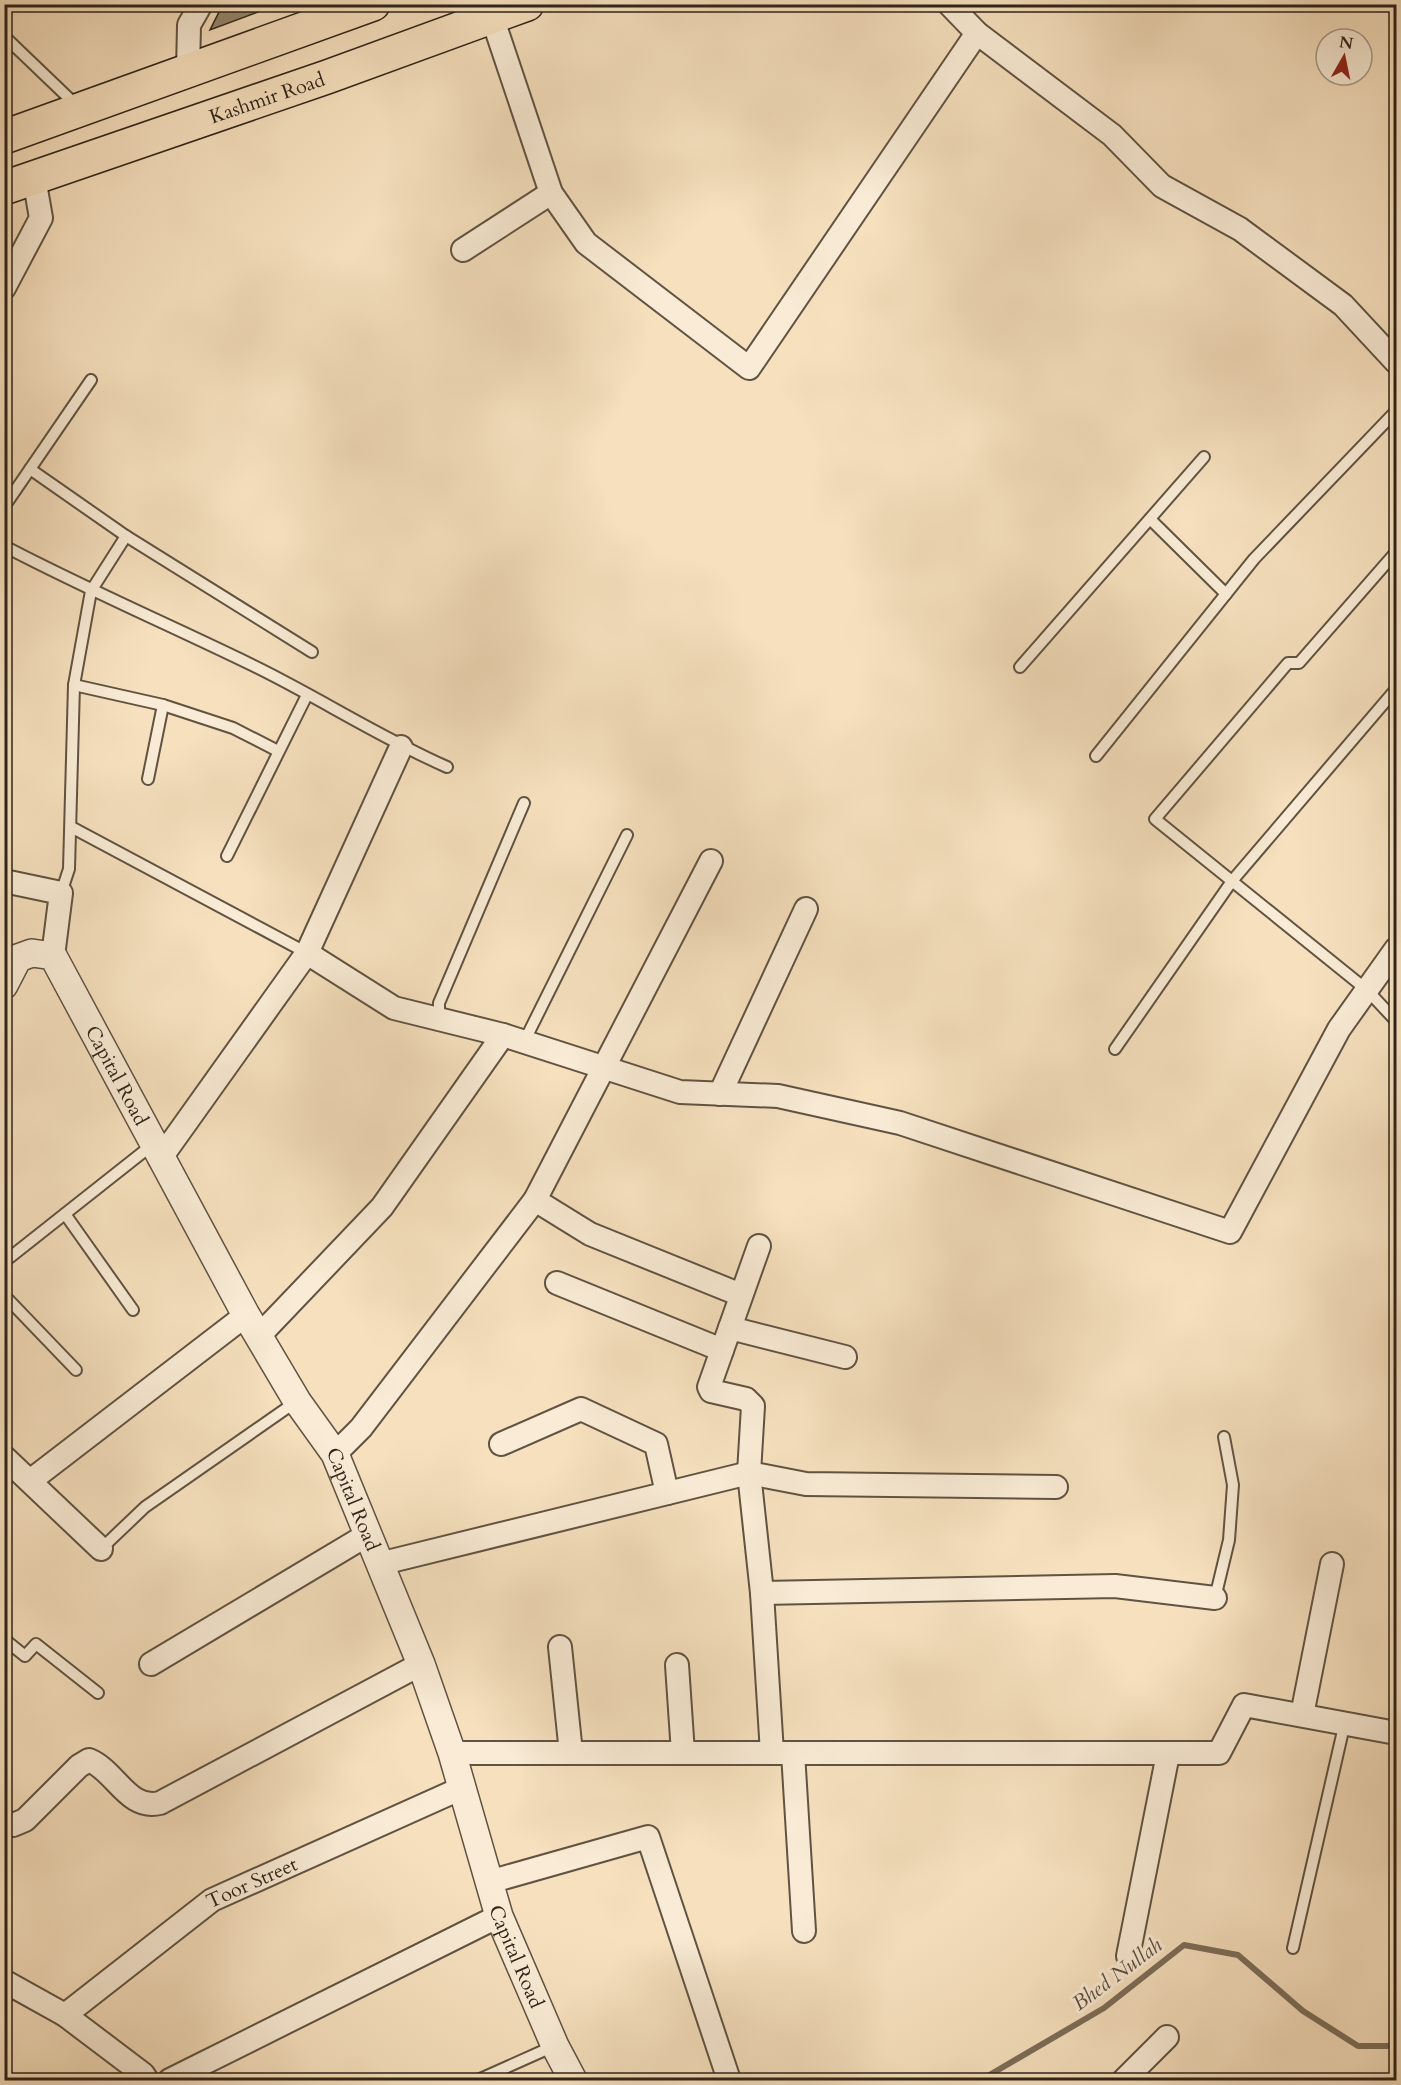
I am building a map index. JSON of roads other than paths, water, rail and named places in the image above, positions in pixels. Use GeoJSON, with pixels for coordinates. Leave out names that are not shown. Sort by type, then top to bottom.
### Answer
{"type":"FeatureCollection","features":[{"type":"Feature","properties":{"kind":"main road"},"geometry":{"type":"LineString","coordinates":[[4,137],[373,4]]}},
{"type":"Feature","properties":{"kind":"main road","name":"Kashmir Road"},"geometry":{"type":"LineString","coordinates":[[19,183],[327,77],[527,4]]}},
{"type":"Feature","properties":{"kind":"main road"},"geometry":{"type":"LineString","coordinates":[[311,26],[327,77]]}},
{"type":"Feature","properties":{"kind":"street"},"geometry":{"type":"LineString","coordinates":[[188,71],[189,25],[201,4]]}},
{"type":"Feature","properties":{"kind":"street"},"geometry":{"type":"LineString","coordinates":[[949,4],[977,33],[1112,135],[1162,186],[1239,229],[1343,306],[1396,362]]}},
{"type":"Feature","properties":{"kind":"street"},"geometry":{"type":"LineString","coordinates":[[492,17],[551,193],[586,243],[749,368],[977,33]]}},
{"type":"Feature","properties":{"kind":"street"},"geometry":{"type":"LineString","coordinates":[[4,288],[41,218],[19,183]]}},
{"type":"Feature","properties":{"kind":"street"},"geometry":{"type":"LineString","coordinates":[[463,250],[551,193]]}},
{"type":"Feature","properties":{"kind":"street"},"geometry":{"type":"LineString","coordinates":[[156,1152],[307,953],[401,747]]}},
{"type":"Feature","properties":{"kind":"street"},"geometry":{"type":"LineString","coordinates":[[335,1454],[361,1428],[535,1200],[711,861]]}},
{"type":"Feature","properties":{"kind":"street"},"geometry":{"type":"LineString","coordinates":[[4,881],[60,893],[53,956],[32,953],[18,958],[4,985]]}},
{"type":"Feature","properties":{"kind":"street"},"geometry":{"type":"LineString","coordinates":[[720,1094],[806,909]]}},
{"type":"Feature","properties":{"kind":"street"},"geometry":{"type":"LineString","coordinates":[[307,953],[394,1008],[503,1035],[680,1092],[778,1096],[900,1123],[1230,1232],[1339,1029],[1396,950]]}},
{"type":"Feature","properties":{"kind":"street","name":"Capital Road"},"geometry":{"type":"LineString","coordinates":[[53,956],[156,1152],[252,1326],[297,1401],[335,1454],[421,1664],[452,1753],[499,1916],[555,2046],[573,2080]]}},
{"type":"Feature","properties":{"kind":"street"},"geometry":{"type":"LineString","coordinates":[[30,1481],[252,1326],[382,1207],[503,1035]]}},
{"type":"Feature","properties":{"kind":"street"},"geometry":{"type":"LineString","coordinates":[[535,1200],[590,1234],[741,1295]]}},
{"type":"Feature","properties":{"kind":"street"},"geometry":{"type":"LineString","coordinates":[[759,1246],[709,1387],[711,1391],[746,1399],[753,1406],[749,1473],[804,1931]]}},
{"type":"Feature","properties":{"kind":"street"},"geometry":{"type":"LineString","coordinates":[[557,1283],[722,1350]]}},
{"type":"Feature","properties":{"kind":"street"},"geometry":{"type":"LineString","coordinates":[[729,1328],[845,1358]]}},
{"type":"Feature","properties":{"kind":"street"},"geometry":{"type":"LineString","coordinates":[[501,1444],[581,1409],[656,1444],[667,1493]]}},
{"type":"Feature","properties":{"kind":"street"},"geometry":{"type":"LineString","coordinates":[[4,1457],[101,1549]]}},
{"type":"Feature","properties":{"kind":"street"},"geometry":{"type":"LineString","coordinates":[[379,1564],[749,1473],[806,1484],[1056,1487]]}},
{"type":"Feature","properties":{"kind":"street"},"geometry":{"type":"LineString","coordinates":[[151,1664],[367,1535]]}},
{"type":"Feature","properties":{"kind":"street"},"geometry":{"type":"LineString","coordinates":[[1302,1715],[1332,1564]]}},
{"type":"Feature","properties":{"kind":"street"},"geometry":{"type":"LineString","coordinates":[[762,1593],[1116,1586],[1215,1598]]}},
{"type":"Feature","properties":{"kind":"street"},"geometry":{"type":"LineString","coordinates":[[560,1647],[571,1753]]}},
{"type":"Feature","properties":{"kind":"street"},"geometry":{"type":"LineString","coordinates":[[4,1822],[13,1826],[25,1820],[79,1766],[89,1760],[98,1764],[137,1802],[148,1806],[160,1803],[421,1664]]}},
{"type":"Feature","properties":{"kind":"street"},"geometry":{"type":"LineString","coordinates":[[677,1665],[683,1753]]}},
{"type":"Feature","properties":{"kind":"street"},"geometry":{"type":"LineString","coordinates":[[452,1753],[1219,1753],[1244,1705],[1396,1733]]}},
{"type":"Feature","properties":{"kind":"street"},"geometry":{"type":"LineString","coordinates":[[1128,1956],[1168,1754]]}},
{"type":"Feature","properties":{"kind":"street","name":"Toor Street"},"geometry":{"type":"LineString","coordinates":[[64,2015],[212,1899],[462,1788]]}},
{"type":"Feature","properties":{"kind":"street"},"geometry":{"type":"LineString","coordinates":[[489,1882],[648,1837],[729,2080]]}},
{"type":"Feature","properties":{"kind":"street"},"geometry":{"type":"LineString","coordinates":[[170,2080],[499,1916]]}},
{"type":"Feature","properties":{"kind":"street"},"geometry":{"type":"LineString","coordinates":[[6,1985],[64,2015],[143,2074],[147,2080]]}},
{"type":"Feature","properties":{"kind":"street"},"geometry":{"type":"LineString","coordinates":[[1124,2080],[1167,2037]]}},
{"type":"Feature","properties":{"kind":"lane"},"geometry":{"type":"LineString","coordinates":[[4,36],[81,109]]}},
{"type":"Feature","properties":{"kind":"lane"},"geometry":{"type":"LineString","coordinates":[[4,507],[91,380]]}},
{"type":"Feature","properties":{"kind":"lane"},"geometry":{"type":"LineString","coordinates":[[1096,756],[1254,559],[1396,411]]}},
{"type":"Feature","properties":{"kind":"lane"},"geometry":{"type":"LineString","coordinates":[[1020,667],[1204,457]]}},
{"type":"Feature","properties":{"kind":"lane"},"geometry":{"type":"LineString","coordinates":[[30,469],[126,536],[312,652]]}},
{"type":"Feature","properties":{"kind":"lane"},"geometry":{"type":"LineString","coordinates":[[1151,520],[1226,594]]}},
{"type":"Feature","properties":{"kind":"lane"},"geometry":{"type":"LineString","coordinates":[[60,893],[69,869],[74,685],[91,591],[126,536]]}},
{"type":"Feature","properties":{"kind":"lane"},"geometry":{"type":"LineString","coordinates":[[4,546],[91,591],[254,666],[401,747],[447,767]]}},
{"type":"Feature","properties":{"kind":"lane"},"geometry":{"type":"LineString","coordinates":[[1396,552],[1299,663],[1288,663],[1155,819],[1367,990],[1396,1021]]}},
{"type":"Feature","properties":{"kind":"lane"},"geometry":{"type":"LineString","coordinates":[[74,685],[163,705],[233,728],[278,751]]}},
{"type":"Feature","properties":{"kind":"lane"},"geometry":{"type":"LineString","coordinates":[[1115,1049],[1232,880],[1396,689]]}},
{"type":"Feature","properties":{"kind":"lane"},"geometry":{"type":"LineString","coordinates":[[227,856],[307,695]]}},
{"type":"Feature","properties":{"kind":"lane"},"geometry":{"type":"LineString","coordinates":[[148,779],[163,705]]}},
{"type":"Feature","properties":{"kind":"lane"},"geometry":{"type":"LineString","coordinates":[[439,1019],[439,1003],[524,803]]}},
{"type":"Feature","properties":{"kind":"lane"},"geometry":{"type":"LineString","coordinates":[[71,827],[307,953]]}},
{"type":"Feature","properties":{"kind":"lane"},"geometry":{"type":"LineString","coordinates":[[525,1042],[627,835]]}},
{"type":"Feature","properties":{"kind":"lane"},"geometry":{"type":"LineString","coordinates":[[4,1262],[65,1214],[156,1152]]}},
{"type":"Feature","properties":{"kind":"lane"},"geometry":{"type":"LineString","coordinates":[[65,1214],[133,1310]]}},
{"type":"Feature","properties":{"kind":"lane"},"geometry":{"type":"LineString","coordinates":[[4,1295],[76,1370]]}},
{"type":"Feature","properties":{"kind":"lane"},"geometry":{"type":"LineString","coordinates":[[101,1549],[145,1508],[297,1401]]}},
{"type":"Feature","properties":{"kind":"lane"},"geometry":{"type":"LineString","coordinates":[[1215,1598],[1229,1540],[1233,1485],[1224,1437]]}},
{"type":"Feature","properties":{"kind":"lane"},"geometry":{"type":"LineString","coordinates":[[4,1639],[25,1656],[36,1644],[98,1693]]}},
{"type":"Feature","properties":{"kind":"lane"},"geometry":{"type":"LineString","coordinates":[[1293,1948],[1345,1722]]}},
{"type":"Feature","properties":{"kind":"lane"},"geometry":{"type":"LineString","coordinates":[[477,2080],[555,2046]]}},
{"type":"Feature","properties":{"kind":"waterway","name":"Bhed Nullah"},"geometry":{"type":"LineString","coordinates":[[981,2080],[1104,2008],[1184,1945],[1238,1955],[1303,2011],[1358,2046],[1396,2046]]}}]}
